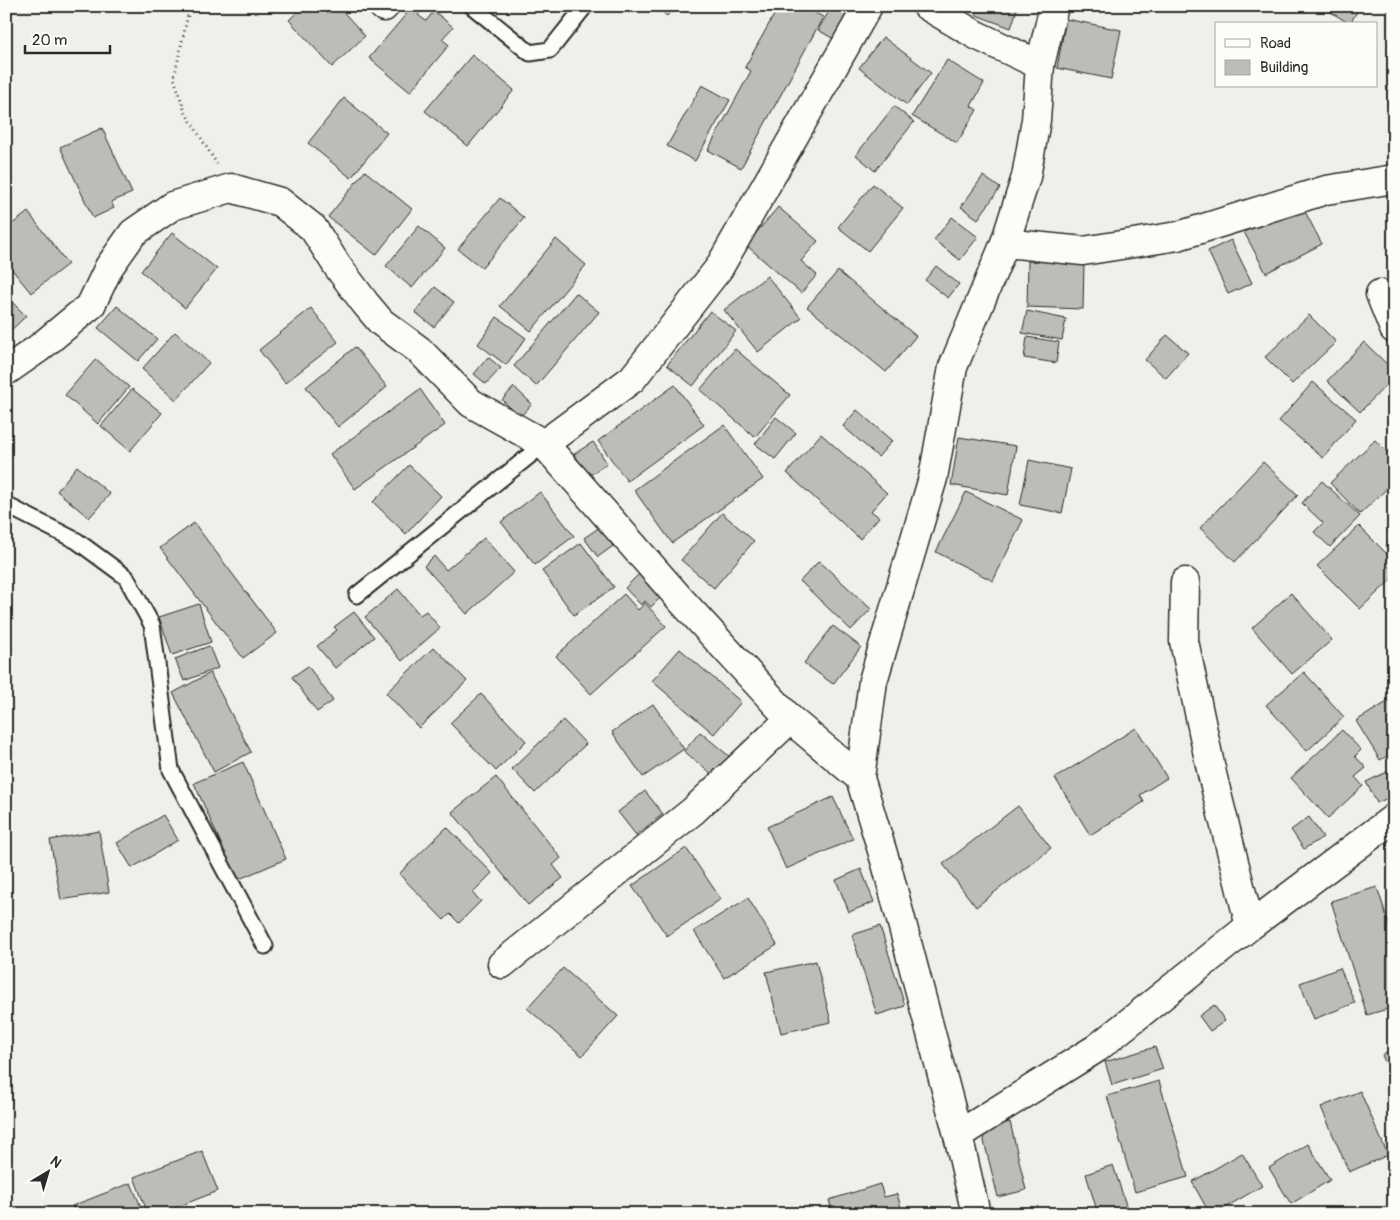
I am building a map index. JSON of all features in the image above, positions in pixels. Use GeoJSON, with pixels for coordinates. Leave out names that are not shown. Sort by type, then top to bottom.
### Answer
{"type":"FeatureCollection","features":[{"type":"Feature","properties":{"kind":"street"},"geometry":{"type":"LineString","coordinates":[[544,444],[632,379],[718,268],[868,6]]}},
{"type":"Feature","properties":{"kind":"street"},"geometry":{"type":"LineString","coordinates":[[927,6],[976,35],[1040,65]]}},
{"type":"Feature","properties":{"kind":"street"},"geometry":{"type":"LineString","coordinates":[[976,1214],[958,1135],[887,867],[860,778],[873,681],[934,478],[953,367],[1005,243],[1026,177],[1036,120],[1040,65],[1054,6]]}},
{"type":"Feature","properties":{"kind":"street"},"geometry":{"type":"LineString","coordinates":[[1005,243],[1083,251],[1178,236],[1326,190],[1394,179]]}},
{"type":"Feature","properties":{"kind":"street"},"geometry":{"type":"LineString","coordinates":[[6,371],[39,348],[91,305],[109,266],[133,233],[172,206],[231,188],[280,202],[313,228],[365,303],[382,322],[419,350],[470,403],[544,444],[680,599],[790,718],[860,778]]}},
{"type":"Feature","properties":{"kind":"street"},"geometry":{"type":"LineString","coordinates":[[1380,294],[1394,329]]}},
{"type":"Feature","properties":{"kind":"street"},"geometry":{"type":"LineString","coordinates":[[1185,582],[1184,640],[1212,774],[1250,926]]}},
{"type":"Feature","properties":{"kind":"street"},"geometry":{"type":"LineString","coordinates":[[502,964],[692,811],[790,718]]}},
{"type":"Feature","properties":{"kind":"street"},"geometry":{"type":"LineString","coordinates":[[958,1135],[1097,1048],[1250,926],[1394,818]]}},
{"type":"Feature","properties":{"kind":"lane"},"geometry":{"type":"LineString","coordinates":[[472,6],[530,53],[550,50],[585,6]]}},
{"type":"Feature","properties":{"kind":"lane"},"geometry":{"type":"LineString","coordinates":[[357,595],[544,444]]}},
{"type":"Feature","properties":{"kind":"lane"},"geometry":{"type":"LineString","coordinates":[[6,505],[77,541],[126,576],[152,626],[171,770],[265,946]]}},
{"type":"Feature","properties":{"kind":"path"},"geometry":{"type":"LineString","coordinates":[[190,6],[174,78],[185,112],[231,188]]}},
{"type":"Feature","properties":{"kind":"building"},"geometry":{"type":"Polygon","coordinates":[[[304,6],[338,6],[365,36],[332,67],[289,20],[304,6]]]}},
{"type":"Feature","properties":{"kind":"building"},"geometry":{"type":"Polygon","coordinates":[[[413,6],[426,6],[418,15],[426,21],[434,11],[453,27],[442,39],[449,45],[410,92],[369,58],[413,6]]]}},
{"type":"Feature","properties":{"kind":"building"},"geometry":{"type":"Polygon","coordinates":[[[655,6],[675,6],[667,16],[655,6]]]}},
{"type":"Feature","properties":{"kind":"building"},"geometry":{"type":"Polygon","coordinates":[[[779,6],[802,6],[823,17],[741,168],[708,150],[751,71],[745,67],[779,6]]]}},
{"type":"Feature","properties":{"kind":"building"},"geometry":{"type":"Polygon","coordinates":[[[832,6],[850,6],[859,11],[841,43],[818,30],[832,6]]]}},
{"type":"Feature","properties":{"kind":"building"},"geometry":{"type":"Polygon","coordinates":[[[979,6],[1018,6],[1011,28],[976,15],[979,6]]]}},
{"type":"Feature","properties":{"kind":"building"},"geometry":{"type":"Polygon","coordinates":[[[1321,6],[1360,6],[1351,22],[1347,22],[1321,6]]]}},
{"type":"Feature","properties":{"kind":"building"},"geometry":{"type":"Polygon","coordinates":[[[1066,19],[1121,30],[1111,79],[1057,68],[1066,19]]]}},
{"type":"Feature","properties":{"kind":"building"},"geometry":{"type":"Polygon","coordinates":[[[883,37],[931,73],[907,105],[859,68],[883,37]]]}},
{"type":"Feature","properties":{"kind":"building"},"geometry":{"type":"Polygon","coordinates":[[[472,55],[514,90],[468,146],[425,111],[472,55]]]}},
{"type":"Feature","properties":{"kind":"building"},"geometry":{"type":"Polygon","coordinates":[[[947,60],[984,83],[971,106],[977,110],[957,143],[912,116],[947,60]]]}},
{"type":"Feature","properties":{"kind":"building"},"geometry":{"type":"Polygon","coordinates":[[[702,85],[730,100],[695,161],[667,146],[702,85]]]}},
{"type":"Feature","properties":{"kind":"building"},"geometry":{"type":"Polygon","coordinates":[[[344,98],[387,133],[351,178],[308,143],[344,98]]]}},
{"type":"Feature","properties":{"kind":"building"},"geometry":{"type":"Polygon","coordinates":[[[894,106],[914,122],[875,171],[856,155],[894,106]]]}},
{"type":"Feature","properties":{"kind":"building"},"geometry":{"type":"Polygon","coordinates":[[[102,128],[132,193],[111,202],[114,208],[93,218],[60,147],[102,128]]]}},
{"type":"Feature","properties":{"kind":"building"},"geometry":{"type":"Polygon","coordinates":[[[365,171],[412,209],[376,255],[328,217],[365,171]]]}},
{"type":"Feature","properties":{"kind":"building"},"geometry":{"type":"Polygon","coordinates":[[[983,176],[1000,188],[978,219],[961,207],[983,176]]]}},
{"type":"Feature","properties":{"kind":"building"},"geometry":{"type":"Polygon","coordinates":[[[873,184],[903,208],[868,251],[838,227],[873,184]]]}},
{"type":"Feature","properties":{"kind":"building"},"geometry":{"type":"Polygon","coordinates":[[[500,198],[524,218],[482,268],[458,249],[500,198]]]}},
{"type":"Feature","properties":{"kind":"building"},"geometry":{"type":"Polygon","coordinates":[[[1300,202],[1322,244],[1266,273],[1244,232],[1300,202]]]}},
{"type":"Feature","properties":{"kind":"building"},"geometry":{"type":"Polygon","coordinates":[[[778,207],[818,241],[801,261],[817,275],[801,293],[746,245],[778,207]]]}},
{"type":"Feature","properties":{"kind":"building"},"geometry":{"type":"Polygon","coordinates":[[[28,212],[68,264],[31,293],[6,262],[6,229],[28,212]]]}},
{"type":"Feature","properties":{"kind":"building"},"geometry":{"type":"Polygon","coordinates":[[[952,217],[978,237],[960,260],[934,240],[952,217]]]}},
{"type":"Feature","properties":{"kind":"building"},"geometry":{"type":"Polygon","coordinates":[[[419,226],[445,248],[412,288],[386,266],[419,226]]]}},
{"type":"Feature","properties":{"kind":"building"},"geometry":{"type":"Polygon","coordinates":[[[172,233],[217,269],[185,308],[141,271],[172,233]]]}},
{"type":"Feature","properties":{"kind":"building"},"geometry":{"type":"Polygon","coordinates":[[[556,239],[586,265],[531,331],[500,306],[556,239]]]}},
{"type":"Feature","properties":{"kind":"building"},"geometry":{"type":"Polygon","coordinates":[[[1231,240],[1252,283],[1228,294],[1208,251],[1231,240]]]}},
{"type":"Feature","properties":{"kind":"building"},"geometry":{"type":"Polygon","coordinates":[[[1028,261],[1084,263],[1083,309],[1027,307],[1028,261]]]}},
{"type":"Feature","properties":{"kind":"building"},"geometry":{"type":"Polygon","coordinates":[[[936,266],[959,284],[948,298],[925,280],[936,266]]]}},
{"type":"Feature","properties":{"kind":"building"},"geometry":{"type":"Polygon","coordinates":[[[838,271],[916,336],[886,372],[807,307],[838,271]]]}},
{"type":"Feature","properties":{"kind":"building"},"geometry":{"type":"Polygon","coordinates":[[[767,276],[801,318],[758,352],[724,310],[767,276]]]}},
{"type":"Feature","properties":{"kind":"building"},"geometry":{"type":"Polygon","coordinates":[[[435,287],[454,302],[434,327],[415,312],[435,287]]]}},
{"type":"Feature","properties":{"kind":"building"},"geometry":{"type":"Polygon","coordinates":[[[576,293],[599,312],[536,386],[514,366],[576,293]]]}},
{"type":"Feature","properties":{"kind":"building"},"geometry":{"type":"Polygon","coordinates":[[[6,296],[26,316],[6,335],[6,296]]]}},
{"type":"Feature","properties":{"kind":"building"},"geometry":{"type":"Polygon","coordinates":[[[117,306],[157,339],[138,361],[98,328],[117,306]]]}},
{"type":"Feature","properties":{"kind":"building"},"geometry":{"type":"Polygon","coordinates":[[[311,308],[338,342],[285,383],[259,350],[311,308]]]}},
{"type":"Feature","properties":{"kind":"building"},"geometry":{"type":"Polygon","coordinates":[[[710,311],[736,331],[693,386],[667,365],[710,311]]]}},
{"type":"Feature","properties":{"kind":"building"},"geometry":{"type":"Polygon","coordinates":[[[1027,311],[1066,319],[1062,340],[1022,333],[1027,311]]]}},
{"type":"Feature","properties":{"kind":"building"},"geometry":{"type":"Polygon","coordinates":[[[1309,315],[1336,342],[1292,384],[1265,357],[1309,315]]]}},
{"type":"Feature","properties":{"kind":"building"},"geometry":{"type":"Polygon","coordinates":[[[497,317],[526,338],[506,365],[478,344],[497,317]]]}},
{"type":"Feature","properties":{"kind":"building"},"geometry":{"type":"Polygon","coordinates":[[[175,332],[209,363],[176,400],[142,369],[175,332]]]}},
{"type":"Feature","properties":{"kind":"building"},"geometry":{"type":"Polygon","coordinates":[[[1167,335],[1188,353],[1166,378],[1145,360],[1167,335]]]}},
{"type":"Feature","properties":{"kind":"building"},"geometry":{"type":"Polygon","coordinates":[[[1027,337],[1059,342],[1056,363],[1024,358],[1027,337]]]}},
{"type":"Feature","properties":{"kind":"building"},"geometry":{"type":"Polygon","coordinates":[[[1364,342],[1394,371],[1394,377],[1360,412],[1327,381],[1364,342]]]}},
{"type":"Feature","properties":{"kind":"building"},"geometry":{"type":"Polygon","coordinates":[[[355,347],[387,387],[338,427],[306,387],[355,347]]]}},
{"type":"Feature","properties":{"kind":"building"},"geometry":{"type":"Polygon","coordinates":[[[735,349],[790,395],[755,437],[700,390],[735,349]]]}},
{"type":"Feature","properties":{"kind":"building"},"geometry":{"type":"Polygon","coordinates":[[[488,357],[501,368],[486,384],[474,374],[488,357]]]}},
{"type":"Feature","properties":{"kind":"building"},"geometry":{"type":"Polygon","coordinates":[[[96,359],[129,387],[98,424],[65,395],[96,359]]]}},
{"type":"Feature","properties":{"kind":"building"},"geometry":{"type":"Polygon","coordinates":[[[1313,382],[1356,419],[1323,458],[1279,421],[1313,382]]]}},
{"type":"Feature","properties":{"kind":"building"},"geometry":{"type":"Polygon","coordinates":[[[675,385],[704,425],[627,481],[598,441],[675,385]]]}},
{"type":"Feature","properties":{"kind":"building"},"geometry":{"type":"Polygon","coordinates":[[[514,387],[532,404],[520,417],[502,400],[514,387]]]}},
{"type":"Feature","properties":{"kind":"building"},"geometry":{"type":"Polygon","coordinates":[[[132,389],[162,413],[130,451],[101,426],[132,389]]]}},
{"type":"Feature","properties":{"kind":"building"},"geometry":{"type":"Polygon","coordinates":[[[420,389],[445,425],[355,489],[330,454],[420,389]]]}},
{"type":"Feature","properties":{"kind":"building"},"geometry":{"type":"Polygon","coordinates":[[[857,410],[892,441],[878,457],[843,426],[857,410]]]}},
{"type":"Feature","properties":{"kind":"building"},"geometry":{"type":"Polygon","coordinates":[[[776,417],[796,433],[775,459],[755,444],[776,417]]]}},
{"type":"Feature","properties":{"kind":"building"},"geometry":{"type":"Polygon","coordinates":[[[724,425],[763,479],[672,543],[634,490],[724,425]]]}},
{"type":"Feature","properties":{"kind":"building"},"geometry":{"type":"Polygon","coordinates":[[[821,434],[887,493],[871,511],[879,517],[860,539],[787,473],[821,434]]]}},
{"type":"Feature","properties":{"kind":"building"},"geometry":{"type":"Polygon","coordinates":[[[959,437],[1016,446],[1008,495],[951,485],[959,437]]]}},
{"type":"Feature","properties":{"kind":"building"},"geometry":{"type":"Polygon","coordinates":[[[1375,440],[1394,459],[1394,482],[1360,514],[1330,483],[1375,440]]]}},
{"type":"Feature","properties":{"kind":"building"},"geometry":{"type":"Polygon","coordinates":[[[593,442],[607,463],[589,476],[574,454],[593,442]]]}},
{"type":"Feature","properties":{"kind":"building"},"geometry":{"type":"Polygon","coordinates":[[[1029,460],[1071,469],[1062,513],[1020,505],[1029,460]]]}},
{"type":"Feature","properties":{"kind":"building"},"geometry":{"type":"Polygon","coordinates":[[[1263,462],[1298,495],[1235,562],[1200,528],[1263,462]]]}},
{"type":"Feature","properties":{"kind":"building"},"geometry":{"type":"Polygon","coordinates":[[[409,465],[441,496],[406,534],[373,502],[409,465]]]}},
{"type":"Feature","properties":{"kind":"building"},"geometry":{"type":"Polygon","coordinates":[[[77,466],[110,494],[89,518],[57,491],[77,466]]]}},
{"type":"Feature","properties":{"kind":"building"},"geometry":{"type":"Polygon","coordinates":[[[1322,481],[1360,516],[1330,547],[1314,532],[1323,523],[1302,503],[1322,481]]]}},
{"type":"Feature","properties":{"kind":"building"},"geometry":{"type":"Polygon","coordinates":[[[540,492],[574,536],[535,565],[501,522],[540,492]]]}},
{"type":"Feature","properties":{"kind":"building"},"geometry":{"type":"Polygon","coordinates":[[[966,492],[1023,520],[993,581],[936,552],[966,492]]]}},
{"type":"Feature","properties":{"kind":"building"},"geometry":{"type":"Polygon","coordinates":[[[722,513],[754,541],[714,588],[681,560],[722,513]]]}},
{"type":"Feature","properties":{"kind":"building"},"geometry":{"type":"Polygon","coordinates":[[[194,523],[277,633],[243,658],[160,548],[194,523]]]}},
{"type":"Feature","properties":{"kind":"building"},"geometry":{"type":"Polygon","coordinates":[[[1359,526],[1394,561],[1394,577],[1360,609],[1317,566],[1359,526]]]}},
{"type":"Feature","properties":{"kind":"building"},"geometry":{"type":"Polygon","coordinates":[[[600,527],[613,546],[598,557],[584,538],[600,527]]]}},
{"type":"Feature","properties":{"kind":"building"},"geometry":{"type":"Polygon","coordinates":[[[484,538],[514,572],[467,614],[424,566],[434,556],[446,570],[484,538]]]}},
{"type":"Feature","properties":{"kind":"building"},"geometry":{"type":"Polygon","coordinates":[[[581,543],[614,587],[574,615],[542,571],[581,543]]]}},
{"type":"Feature","properties":{"kind":"building"},"geometry":{"type":"Polygon","coordinates":[[[819,561],[871,609],[851,630],[800,581],[819,561]]]}},
{"type":"Feature","properties":{"kind":"building"},"geometry":{"type":"Polygon","coordinates":[[[641,572],[663,595],[651,607],[645,601],[641,605],[625,588],[641,572]]]}},
{"type":"Feature","properties":{"kind":"building"},"geometry":{"type":"Polygon","coordinates":[[[398,589],[420,615],[426,611],[440,628],[402,661],[365,617],[398,589]]]}},
{"type":"Feature","properties":{"kind":"building"},"geometry":{"type":"Polygon","coordinates":[[[1291,593],[1332,640],[1292,674],[1252,628],[1291,593]]]}},
{"type":"Feature","properties":{"kind":"building"},"geometry":{"type":"Polygon","coordinates":[[[624,594],[638,610],[645,603],[666,626],[591,694],[556,656],[624,594]]]}},
{"type":"Feature","properties":{"kind":"building"},"geometry":{"type":"Polygon","coordinates":[[[199,604],[211,642],[172,655],[159,617],[199,604]]]}},
{"type":"Feature","properties":{"kind":"building"},"geometry":{"type":"Polygon","coordinates":[[[354,612],[374,637],[335,668],[317,646],[337,630],[334,627],[354,612]]]}},
{"type":"Feature","properties":{"kind":"building"},"geometry":{"type":"Polygon","coordinates":[[[833,626],[861,647],[833,684],[804,663],[833,626]]]}},
{"type":"Feature","properties":{"kind":"building"},"geometry":{"type":"Polygon","coordinates":[[[209,646],[218,668],[184,681],[175,659],[209,646]]]}},
{"type":"Feature","properties":{"kind":"building"},"geometry":{"type":"Polygon","coordinates":[[[434,647],[467,681],[419,728],[386,693],[434,647]]]}},
{"type":"Feature","properties":{"kind":"building"},"geometry":{"type":"Polygon","coordinates":[[[680,649],[741,702],[714,734],[652,681],[680,649]]]}},
{"type":"Feature","properties":{"kind":"building"},"geometry":{"type":"Polygon","coordinates":[[[308,666],[333,701],[317,712],[292,677],[308,666]]]}},
{"type":"Feature","properties":{"kind":"building"},"geometry":{"type":"Polygon","coordinates":[[[1304,672],[1344,717],[1307,751],[1266,705],[1304,672]]]}},
{"type":"Feature","properties":{"kind":"building"},"geometry":{"type":"Polygon","coordinates":[[[210,673],[251,752],[214,772],[173,693],[210,673]]]}},
{"type":"Feature","properties":{"kind":"building"},"geometry":{"type":"Polygon","coordinates":[[[481,694],[526,741],[496,771],[450,723],[481,694]]]}},
{"type":"Feature","properties":{"kind":"building"},"geometry":{"type":"Polygon","coordinates":[[[1392,699],[1394,702],[1394,752],[1380,760],[1356,721],[1392,699]]]}},
{"type":"Feature","properties":{"kind":"building"},"geometry":{"type":"Polygon","coordinates":[[[653,704],[684,749],[643,777],[612,732],[653,704]]]}},
{"type":"Feature","properties":{"kind":"building"},"geometry":{"type":"Polygon","coordinates":[[[563,720],[586,744],[535,793],[512,769],[563,720]]]}},
{"type":"Feature","properties":{"kind":"building"},"geometry":{"type":"Polygon","coordinates":[[[1136,728],[1167,778],[1140,795],[1144,802],[1090,835],[1055,778],[1136,728]]]}},
{"type":"Feature","properties":{"kind":"building"},"geometry":{"type":"Polygon","coordinates":[[[1342,730],[1361,750],[1355,756],[1366,768],[1355,777],[1363,786],[1328,818],[1291,778],[1342,730]]]}},
{"type":"Feature","properties":{"kind":"building"},"geometry":{"type":"Polygon","coordinates":[[[700,732],[735,761],[719,781],[684,751],[700,732]]]}},
{"type":"Feature","properties":{"kind":"building"},"geometry":{"type":"Polygon","coordinates":[[[243,762],[286,859],[237,880],[194,783],[243,762]]]}},
{"type":"Feature","properties":{"kind":"building"},"geometry":{"type":"Polygon","coordinates":[[[1387,772],[1394,786],[1394,795],[1377,803],[1366,782],[1387,772]]]}},
{"type":"Feature","properties":{"kind":"building"},"geometry":{"type":"Polygon","coordinates":[[[496,777],[561,858],[553,865],[563,878],[528,905],[452,812],[496,777]]]}},
{"type":"Feature","properties":{"kind":"building"},"geometry":{"type":"Polygon","coordinates":[[[645,791],[663,814],[636,835],[618,812],[645,791]]]}},
{"type":"Feature","properties":{"kind":"building"},"geometry":{"type":"Polygon","coordinates":[[[833,797],[853,839],[786,869],[767,827],[833,797]]]}},
{"type":"Feature","properties":{"kind":"building"},"geometry":{"type":"Polygon","coordinates":[[[1018,806],[1051,848],[976,907],[943,864],[1018,806]]]}},
{"type":"Feature","properties":{"kind":"building"},"geometry":{"type":"Polygon","coordinates":[[[163,815],[178,840],[132,868],[117,843],[163,815]]]}},
{"type":"Feature","properties":{"kind":"building"},"geometry":{"type":"Polygon","coordinates":[[[1309,817],[1323,837],[1304,849],[1291,830],[1309,817]]]}},
{"type":"Feature","properties":{"kind":"building"},"geometry":{"type":"Polygon","coordinates":[[[447,827],[492,873],[472,893],[481,901],[459,923],[450,914],[444,920],[399,874],[447,827]]]}},
{"type":"Feature","properties":{"kind":"building"},"geometry":{"type":"Polygon","coordinates":[[[99,831],[109,892],[61,900],[50,840],[99,831]]]}},
{"type":"Feature","properties":{"kind":"building"},"geometry":{"type":"Polygon","coordinates":[[[686,848],[721,899],[667,936],[632,886],[686,848]]]}},
{"type":"Feature","properties":{"kind":"building"},"geometry":{"type":"Polygon","coordinates":[[[861,869],[874,902],[849,912],[836,880],[861,869]]]}},
{"type":"Feature","properties":{"kind":"building"},"geometry":{"type":"Polygon","coordinates":[[[1377,887],[1394,939],[1394,1007],[1367,1015],[1331,901],[1377,887]]]}},
{"type":"Feature","properties":{"kind":"building"},"geometry":{"type":"Polygon","coordinates":[[[748,898],[777,945],[724,978],[694,931],[748,898]]]}},
{"type":"Feature","properties":{"kind":"building"},"geometry":{"type":"Polygon","coordinates":[[[880,926],[905,1006],[877,1015],[852,935],[880,926]]]}},
{"type":"Feature","properties":{"kind":"building"},"geometry":{"type":"Polygon","coordinates":[[[816,961],[831,1022],[781,1033],[766,972],[816,961]]]}},
{"type":"Feature","properties":{"kind":"building"},"geometry":{"type":"Polygon","coordinates":[[[563,968],[618,1016],[582,1056],[527,1008],[563,968]]]}},
{"type":"Feature","properties":{"kind":"building"},"geometry":{"type":"Polygon","coordinates":[[[1340,968],[1355,1003],[1314,1019],[1300,983],[1340,968]]]}},
{"type":"Feature","properties":{"kind":"building"},"geometry":{"type":"Polygon","coordinates":[[[1214,1005],[1225,1021],[1210,1031],[1199,1016],[1214,1005]]]}},
{"type":"Feature","properties":{"kind":"building"},"geometry":{"type":"Polygon","coordinates":[[[1155,1047],[1163,1069],[1112,1085],[1105,1062],[1155,1047]]]}},
{"type":"Feature","properties":{"kind":"building"},"geometry":{"type":"Polygon","coordinates":[[[1394,1050],[1394,1083],[1382,1055],[1394,1050]]]}},
{"type":"Feature","properties":{"kind":"building"},"geometry":{"type":"Polygon","coordinates":[[[1159,1081],[1188,1177],[1135,1192],[1107,1096],[1159,1081]]]}},
{"type":"Feature","properties":{"kind":"building"},"geometry":{"type":"Polygon","coordinates":[[[1360,1091],[1388,1155],[1349,1172],[1321,1107],[1360,1091]]]}},
{"type":"Feature","properties":{"kind":"building"},"geometry":{"type":"Polygon","coordinates":[[[1010,1122],[1026,1190],[998,1197],[981,1129],[1010,1122]]]}},
{"type":"Feature","properties":{"kind":"building"},"geometry":{"type":"Polygon","coordinates":[[[1308,1144],[1330,1180],[1291,1204],[1269,1168],[1308,1144]]]}},
{"type":"Feature","properties":{"kind":"building"},"geometry":{"type":"Polygon","coordinates":[[[202,1151],[218,1191],[159,1214],[148,1214],[134,1177],[202,1151]]]}},
{"type":"Feature","properties":{"kind":"building"},"geometry":{"type":"Polygon","coordinates":[[[1242,1153],[1262,1186],[1214,1214],[1210,1214],[1192,1182],[1242,1153]]]}},
{"type":"Feature","properties":{"kind":"building"},"geometry":{"type":"Polygon","coordinates":[[[1113,1165],[1128,1211],[1119,1214],[1098,1214],[1086,1174],[1113,1165]]]}},
{"type":"Feature","properties":{"kind":"building"},"geometry":{"type":"Polygon","coordinates":[[[131,1183],[144,1214],[76,1214],[72,1206],[131,1183]]]}},
{"type":"Feature","properties":{"kind":"building"},"geometry":{"type":"Polygon","coordinates":[[[880,1184],[884,1197],[897,1194],[903,1214],[833,1214],[829,1200],[880,1184]]]}}]}
